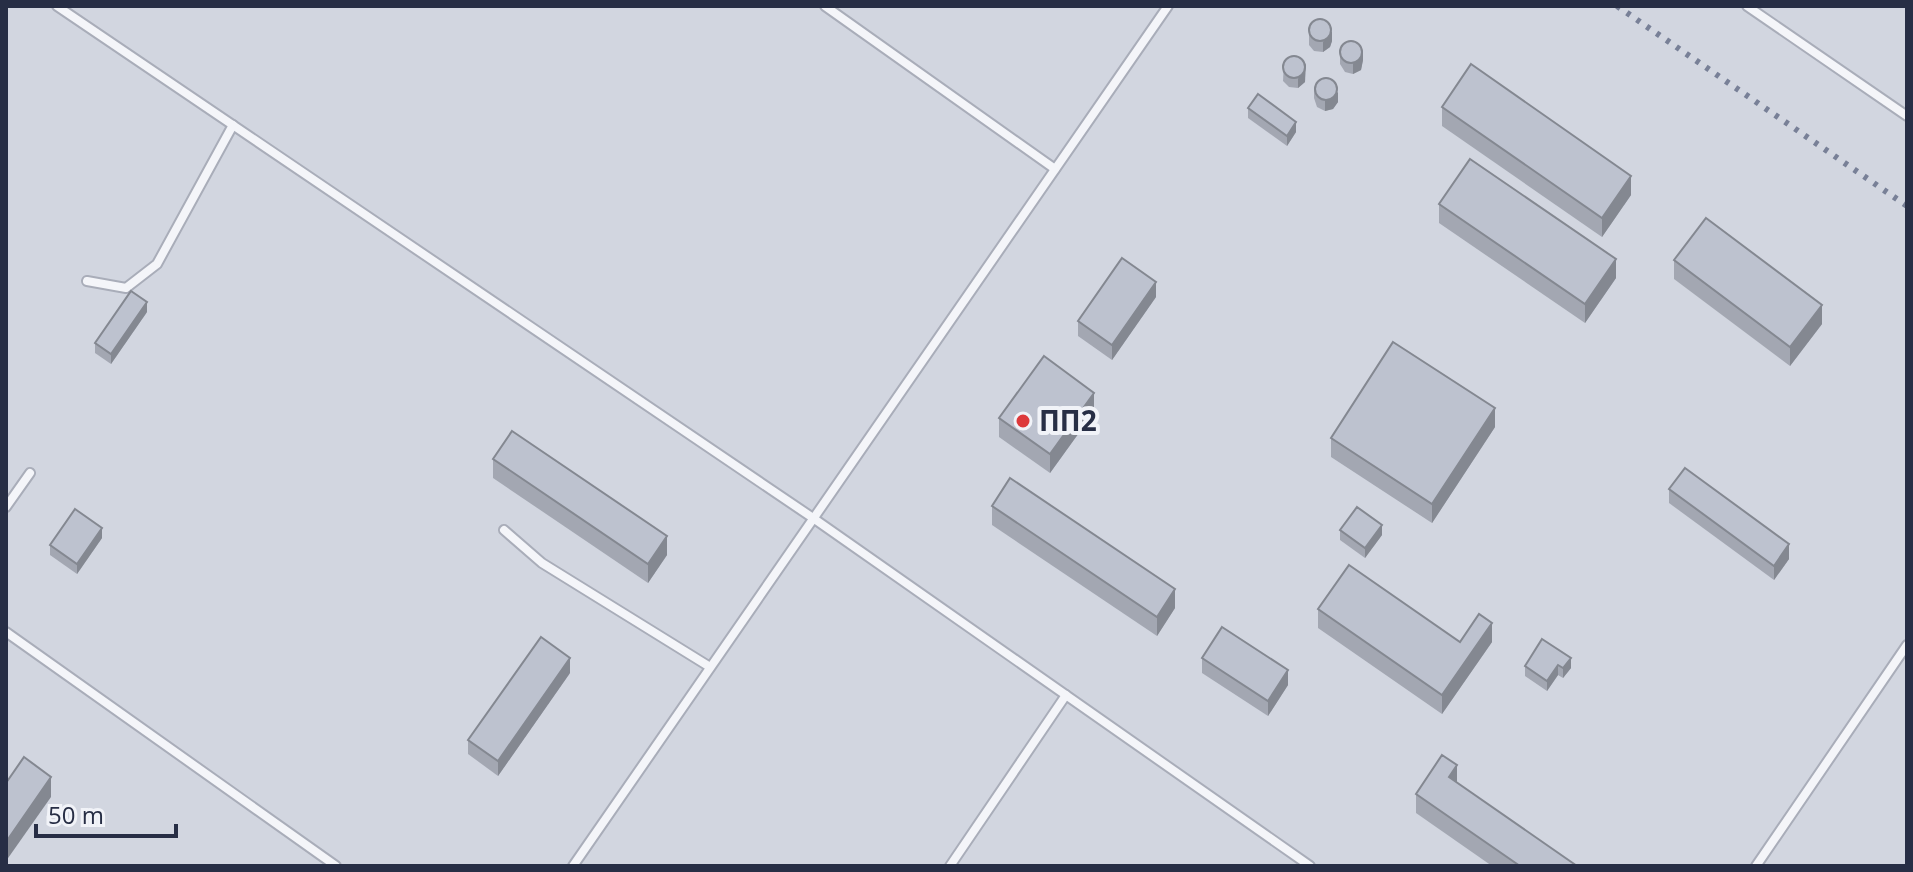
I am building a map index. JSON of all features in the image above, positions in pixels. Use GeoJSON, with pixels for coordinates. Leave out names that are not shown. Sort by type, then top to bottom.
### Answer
{"type":"FeatureCollection","features":[{"type":"Feature","properties":{"kind":"lane"},"geometry":{"type":"LineString","coordinates":[[57,6],[813,518],[1310,866]]}},
{"type":"Feature","properties":{"kind":"lane"},"geometry":{"type":"LineString","coordinates":[[825,6],[1055,169]]}},
{"type":"Feature","properties":{"kind":"lane"},"geometry":{"type":"LineString","coordinates":[[573,866],[1168,6]]}},
{"type":"Feature","properties":{"kind":"lane"},"geometry":{"type":"LineString","coordinates":[[1747,6],[1907,116]]}},
{"type":"Feature","properties":{"kind":"lane"},"geometry":{"type":"LineString","coordinates":[[87,281],[126,288],[157,264],[233,125]]}},
{"type":"Feature","properties":{"kind":"lane"},"geometry":{"type":"LineString","coordinates":[[6,507],[30,473]]}},
{"type":"Feature","properties":{"kind":"lane"},"geometry":{"type":"LineString","coordinates":[[504,530],[542,563],[710,667]]}},
{"type":"Feature","properties":{"kind":"lane"},"geometry":{"type":"LineString","coordinates":[[6,632],[336,866]]}},
{"type":"Feature","properties":{"kind":"lane"},"geometry":{"type":"LineString","coordinates":[[1756,866],[1907,645]]}},
{"type":"Feature","properties":{"kind":"lane"},"geometry":{"type":"LineString","coordinates":[[950,866],[1066,695]]}},
{"type":"Feature","properties":{"kind":"shaded area"},"geometry":{"type":"Polygon","coordinates":[[[6,6],[1907,6],[1907,866],[6,866],[6,6]]]}},
{"type":"Feature","properties":{"kind":"building"},"geometry":{"type":"Polygon","coordinates":[[[1316,19],[1324,19],[1331,30],[1324,41],[1316,41],[1309,34],[1309,26],[1316,19]]]}},
{"type":"Feature","properties":{"kind":"building"},"geometry":{"type":"Polygon","coordinates":[[[1347,41],[1355,41],[1362,52],[1355,63],[1347,63],[1340,56],[1340,48],[1347,41]]]}},
{"type":"Feature","properties":{"kind":"building"},"geometry":{"type":"Polygon","coordinates":[[[1290,56],[1298,56],[1305,67],[1298,78],[1290,78],[1283,71],[1283,63],[1290,56]]]}},
{"type":"Feature","properties":{"kind":"building"},"geometry":{"type":"Polygon","coordinates":[[[1471,64],[1631,176],[1602,218],[1442,107],[1471,64]]]}},
{"type":"Feature","properties":{"kind":"building"},"geometry":{"type":"Polygon","coordinates":[[[1322,78],[1330,78],[1337,89],[1330,100],[1322,100],[1315,93],[1315,85],[1322,78]]]}},
{"type":"Feature","properties":{"kind":"building"},"geometry":{"type":"Polygon","coordinates":[[[1258,94],[1296,122],[1287,136],[1248,108],[1258,94]]]}},
{"type":"Feature","properties":{"kind":"building"},"geometry":{"type":"Polygon","coordinates":[[[1470,159],[1616,259],[1585,304],[1439,204],[1470,159]]]}},
{"type":"Feature","properties":{"kind":"building"},"geometry":{"type":"Polygon","coordinates":[[[1706,218],[1822,305],[1790,347],[1674,260],[1706,218]]]}},
{"type":"Feature","properties":{"kind":"building"},"geometry":{"type":"Polygon","coordinates":[[[1122,258],[1156,282],[1112,345],[1078,321],[1122,258]]]}},
{"type":"Feature","properties":{"kind":"building"},"geometry":{"type":"Polygon","coordinates":[[[131,291],[147,302],[111,354],[95,343],[131,291]]]}},
{"type":"Feature","properties":{"kind":"building"},"geometry":{"type":"Polygon","coordinates":[[[1393,342],[1495,408],[1432,504],[1331,438],[1393,342]]]}},
{"type":"Feature","properties":{"kind":"building"},"geometry":{"type":"Polygon","coordinates":[[[1044,356],[1094,393],[1050,454],[999,418],[1044,356]]]}},
{"type":"Feature","properties":{"kind":"building"},"geometry":{"type":"Polygon","coordinates":[[[512,431],[667,536],[648,564],[493,459],[512,431]]]}},
{"type":"Feature","properties":{"kind":"building"},"geometry":{"type":"Polygon","coordinates":[[[1685,468],[1789,544],[1774,566],[1669,489],[1685,468]]]}},
{"type":"Feature","properties":{"kind":"building"},"geometry":{"type":"Polygon","coordinates":[[[1010,478],[1175,589],[1157,617],[992,506],[1010,478]]]}},
{"type":"Feature","properties":{"kind":"building"},"geometry":{"type":"Polygon","coordinates":[[[1357,507],[1382,525],[1365,548],[1340,530],[1357,507]]]}},
{"type":"Feature","properties":{"kind":"building"},"geometry":{"type":"Polygon","coordinates":[[[75,509],[102,528],[77,564],[50,545],[75,509]]]}},
{"type":"Feature","properties":{"kind":"building"},"geometry":{"type":"Polygon","coordinates":[[[1349,565],[1460,642],[1479,614],[1492,623],[1442,695],[1318,609],[1349,565]]]}},
{"type":"Feature","properties":{"kind":"building"},"geometry":{"type":"Polygon","coordinates":[[[1222,627],[1288,670],[1268,701],[1202,658],[1222,627]]]}},
{"type":"Feature","properties":{"kind":"building"},"geometry":{"type":"Polygon","coordinates":[[[541,637],[570,658],[498,761],[468,740],[541,637]]]}},
{"type":"Feature","properties":{"kind":"building"},"geometry":{"type":"Polygon","coordinates":[[[1542,639],[1571,658],[1563,668],[1558,665],[1547,681],[1525,666],[1542,639]]]}},
{"type":"Feature","properties":{"kind":"building"},"geometry":{"type":"Polygon","coordinates":[[[1442,755],[1457,765],[1449,777],[1577,866],[1520,866],[1416,794],[1442,755]]]}},
{"type":"Feature","properties":{"kind":"building"},"geometry":{"type":"Polygon","coordinates":[[[24,757],[51,777],[6,842],[6,783],[24,757]]]}},
{"type":"Feature","properties":{"kind":"railway"},"geometry":{"type":"LineString","coordinates":[[1617,6],[1907,206]]}},
{"type":"Feature","properties":{"kind":"place","name":"ПП2"},"geometry":{"type":"Point","coordinates":[1023,421]}}]}
